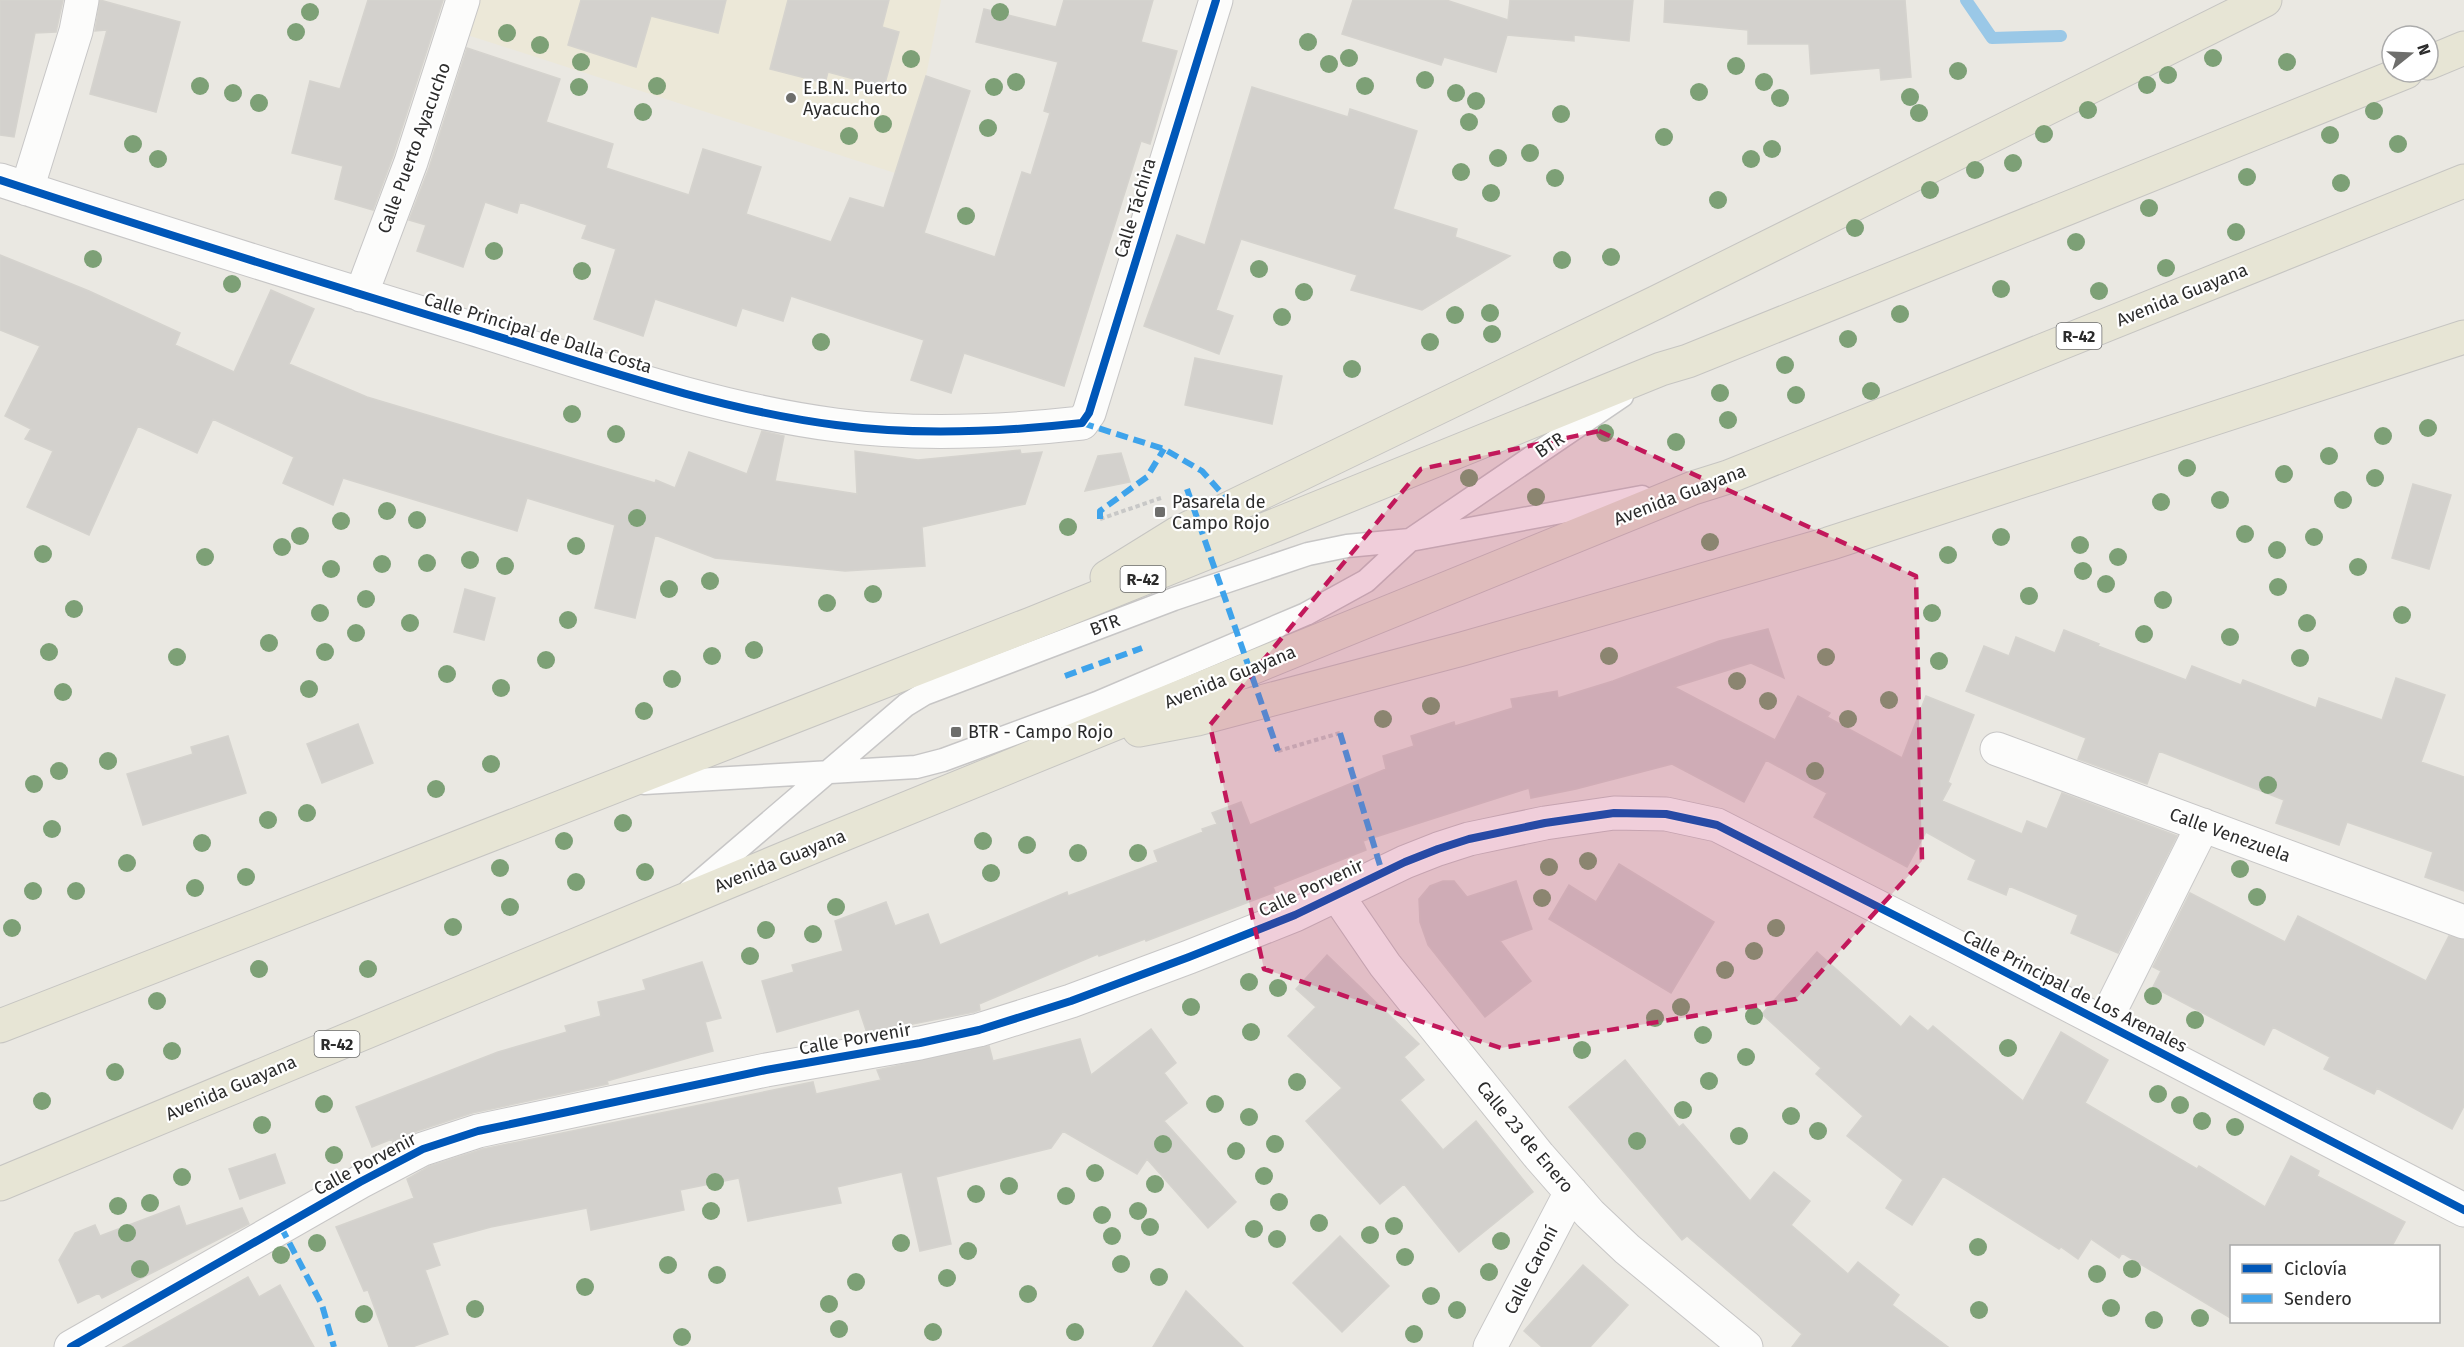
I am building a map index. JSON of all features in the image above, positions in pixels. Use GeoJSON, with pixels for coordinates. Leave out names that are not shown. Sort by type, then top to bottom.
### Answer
{"type":"FeatureCollection","features":[{"type":"Feature","properties":{"kind":"main road"},"geometry":{"type":"LineString","coordinates":[[1031,624],[1178,533],[1657,302],[2265,0]]}},
{"type":"Feature","properties":{"kind":"main road"},"geometry":{"type":"LineString","coordinates":[[2440,58],[2464,48]]}},
{"type":"Feature","properties":{"kind":"main road","name":"R-42"},"geometry":{"type":"LineString","coordinates":[[0,1026],[1031,624],[1661,369],[1688,362],[2380,83]]}},
{"type":"Feature","properties":{"kind":"main road","name":"Avenida Guayana"},"geometry":{"type":"LineString","coordinates":[[0,1184],[673,905],[1693,488],[1739,473],[2464,181]]}},
{"type":"Feature","properties":{"kind":"main road"},"geometry":{"type":"LineString","coordinates":[[1073,742],[1197,719],[1462,649],[1828,543],[2464,337]]}},
{"type":"Feature","properties":{"kind":"street"},"geometry":{"type":"LineString","coordinates":[[14,185],[76,31],[82,0]]}},
{"type":"Feature","properties":{"kind":"street","name":"Calle Puerto Ayacucho"},"geometry":{"type":"LineString","coordinates":[[361,295],[411,162],[463,0]]}},
{"type":"Feature","properties":{"kind":"street","name":"Calle Táchira"},"geometry":{"type":"LineString","coordinates":[[1083,423],[1089,413],[1216,0]]}},
{"type":"Feature","properties":{"kind":"street","name":"Calle Principal de Dalla Costa"},"geometry":{"type":"LineString","coordinates":[[14,185],[361,295],[692,395],[763,412],[835,425],[941,432],[1083,423]]}},
{"type":"Feature","properties":{"kind":"street","name":"Calle Venezuela"},"geometry":{"type":"LineString","coordinates":[[1997,750],[2464,922]]}},
{"type":"Feature","properties":{"kind":"street","name":"Calle Porvenir"},"geometry":{"type":"LineString","coordinates":[[71,1347],[350,1187],[423,1149],[490,1129],[766,1070],[920,1043],[979,1030],[1071,1001],[1178,961],[1295,915],[1405,862],[1469,839],[1581,817],[1614,813],[1666,814]]}},
{"type":"Feature","properties":{"kind":"street","name":"Calle Principal de Los Arenales"},"geometry":{"type":"LineString","coordinates":[[1666,814],[1717,825],[2464,1210]]}},
{"type":"Feature","properties":{"kind":"street"},"geometry":{"type":"LineString","coordinates":[[2104,1023],[2203,825]]}},
{"type":"Feature","properties":{"kind":"street","name":"Calle 23 de Enero"},"geometry":{"type":"LineString","coordinates":[[1337,895],[1385,965],[1590,1214],[1627,1249],[1746,1347]]}},
{"type":"Feature","properties":{"kind":"street","name":"Calle Caroní"},"geometry":{"type":"LineString","coordinates":[[1490,1347],[1571,1192]]}},
{"type":"Feature","properties":{"kind":"lane","name":"BTR"},"geometry":{"type":"LineString","coordinates":[[623,784],[916,767],[943,760],[1107,699],[1306,614],[1366,581],[1410,540],[1661,369]]}},
{"type":"Feature","properties":{"kind":"lane","name":"BTR"},"geometry":{"type":"LineString","coordinates":[[673,905],[906,705],[924,694],[1174,599],[1308,554],[1347,546],[1410,540],[1693,488]]}},
{"type":"Feature","properties":{"kind":"path"},"geometry":{"type":"LineString","coordinates":[[1100,519],[1165,496]]}},
{"type":"Feature","properties":{"kind":"path"},"geometry":{"type":"LineString","coordinates":[[1278,751],[1340,733]]}},
{"type":"Feature","properties":{"kind":"highlighted area"},"geometry":{"type":"Polygon","coordinates":[[[1599,431],[1916,576],[1922,861],[1796,999],[1501,1048],[1264,969],[1210,725],[1421,469],[1599,431]]]}},
{"type":"Feature","properties":{"kind":"shaded area","name":"E.B.N. Puerto Ayacucho"},"geometry":{"type":"Polygon","coordinates":[[[463,0],[941,0],[926,76],[895,173],[455,31],[463,0]]]}},
{"type":"Feature","properties":{"kind":"building"},"geometry":{"type":"Polygon","coordinates":[[[0,0],[63,0],[56,32],[35,33],[14,137],[0,135],[0,0]]]}},
{"type":"Feature","properties":{"kind":"building"},"geometry":{"type":"Polygon","coordinates":[[[100,0],[180,22],[156,112],[90,94],[107,30],[95,31],[100,0]]]}},
{"type":"Feature","properties":{"kind":"building"},"geometry":{"type":"Polygon","coordinates":[[[368,0],[443,0],[393,156],[373,210],[335,199],[343,166],[292,153],[310,81],[340,89],[368,0]]]}},
{"type":"Feature","properties":{"kind":"building"},"geometry":{"type":"Polygon","coordinates":[[[581,0],[726,0],[718,33],[651,16],[636,67],[568,45],[581,0]]]}},
{"type":"Feature","properties":{"kind":"building"},"geometry":{"type":"Polygon","coordinates":[[[788,0],[889,0],[882,27],[899,32],[884,87],[828,72],[825,83],[770,69],[788,0]]]}},
{"type":"Feature","properties":{"kind":"building"},"geometry":{"type":"Polygon","coordinates":[[[1064,0],[1153,0],[1141,42],[1177,51],[1150,144],[1141,141],[1064,386],[964,353],[951,393],[911,380],[924,340],[791,296],[783,321],[742,308],[736,326],[655,299],[643,336],[594,319],[616,249],[582,238],[587,225],[520,202],[517,213],[485,202],[463,267],[417,251],[426,225],[409,220],[429,168],[467,48],[560,79],[546,122],[613,144],[606,168],[689,195],[703,149],[761,167],[746,214],[831,242],[850,198],[884,208],[926,76],[970,91],[924,233],[995,257],[1022,172],[1031,175],[1050,113],[1044,111],[1058,62],[976,42],[984,9],[1056,27],[1064,0]]]}},
{"type":"Feature","properties":{"kind":"building"},"geometry":{"type":"Polygon","coordinates":[[[1353,0],[1446,0],[1508,20],[1510,0],[1633,0],[1629,41],[1574,35],[1574,41],[1507,35],[1496,72],[1444,57],[1441,65],[1342,34],[1353,0]]]}},
{"type":"Feature","properties":{"kind":"building"},"geometry":{"type":"Polygon","coordinates":[[[1665,0],[1905,0],[1911,77],[1881,80],[1880,68],[1811,74],[1809,44],[1748,44],[1748,30],[1664,22],[1665,0]]]}},
{"type":"Feature","properties":{"kind":"building"},"geometry":{"type":"Polygon","coordinates":[[[1252,87],[1348,117],[1350,109],[1417,131],[1393,209],[1457,229],[1455,237],[1510,256],[1422,310],[1351,290],[1357,275],[1241,239],[1216,310],[1233,316],[1219,354],[1144,326],[1177,235],[1205,245],[1252,87]]]}},
{"type":"Feature","properties":{"kind":"building"},"geometry":{"type":"Polygon","coordinates":[[[0,255],[89,291],[180,333],[175,345],[234,372],[271,290],[314,309],[289,364],[367,397],[655,483],[656,480],[675,488],[689,452],[747,474],[762,431],[784,436],[775,481],[857,494],[855,451],[918,460],[1020,450],[1021,454],[1042,452],[1025,504],[922,527],[925,566],[845,571],[715,558],[655,535],[635,618],[595,608],[615,525],[527,498],[517,531],[343,478],[333,505],[283,483],[294,457],[213,419],[197,453],[138,426],[89,535],[27,507],[53,451],[25,439],[31,429],[5,416],[40,346],[0,330],[0,255]]]}},
{"type":"Feature","properties":{"kind":"building"},"geometry":{"type":"Polygon","coordinates":[[[1195,358],[1282,376],[1272,424],[1185,405],[1195,358]]]}},
{"type":"Feature","properties":{"kind":"building"},"geometry":{"type":"Polygon","coordinates":[[[1121,453],[1130,482],[1085,491],[1098,456],[1121,453]]]}},
{"type":"Feature","properties":{"kind":"building"},"geometry":{"type":"Polygon","coordinates":[[[2413,484],[2451,495],[2429,569],[2392,558],[2413,484]]]}},
{"type":"Feature","properties":{"kind":"building"},"geometry":{"type":"Polygon","coordinates":[[[465,589],[495,598],[484,640],[454,632],[465,589]]]}},
{"type":"Feature","properties":{"kind":"building"},"geometry":{"type":"Polygon","coordinates":[[[1768,629],[1784,678],[1751,663],[1674,687],[1775,740],[1798,696],[1830,713],[1827,717],[1902,758],[1926,696],[1974,715],[1948,782],[1951,784],[1942,801],[2022,834],[2027,821],[2047,829],[2062,793],[2177,836],[2118,953],[2071,933],[2078,915],[2009,886],[2006,895],[1968,879],[1976,860],[1926,832],[1907,867],[1814,817],[1827,793],[1766,760],[1744,802],[1672,764],[1531,798],[1529,788],[1363,841],[1366,850],[1273,887],[1275,892],[1146,941],[1145,939],[1099,956],[1098,954],[979,1004],[980,1010],[974,1012],[867,1033],[859,1009],[777,1032],[762,981],[794,972],[792,965],[843,951],[835,921],[886,902],[895,926],[928,914],[940,945],[1067,892],[1068,896],[1158,862],[1154,851],[1203,832],[1202,829],[1217,824],[1212,813],[1241,802],[1250,825],[1386,769],[1383,756],[1414,746],[1411,736],[1454,722],[1455,726],[1513,708],[1511,699],[1557,691],[1558,698],[1613,681],[1719,641],[1768,629]]]}},
{"type":"Feature","properties":{"kind":"building"},"geometry":{"type":"Polygon","coordinates":[[[2064,630],[2099,644],[2098,646],[2186,680],[2192,666],[2241,685],[2243,680],[2316,708],[2319,698],[2382,720],[2396,678],[2445,695],[2421,762],[2464,777],[2464,891],[2425,877],[2433,852],[2347,822],[2339,845],[2276,823],[2284,800],[2159,751],[2147,784],[2078,759],[2086,738],[1966,691],[1984,646],[2009,656],[2016,637],[2055,653],[2064,630]]]}},
{"type":"Feature","properties":{"kind":"building"},"geometry":{"type":"Polygon","coordinates":[[[358,724],[373,763],[322,783],[307,744],[358,724]]]}},
{"type":"Feature","properties":{"kind":"building"},"geometry":{"type":"Polygon","coordinates":[[[228,736],[246,793],[143,825],[127,774],[193,754],[191,747],[228,736]]]}},
{"type":"Feature","properties":{"kind":"building"},"geometry":{"type":"Polygon","coordinates":[[[1619,864],[1714,922],[1671,993],[1549,919],[1569,885],[1596,902],[1619,864]]]}},
{"type":"Feature","properties":{"kind":"building"},"geometry":{"type":"Polygon","coordinates":[[[1443,881],[1454,881],[1467,897],[1516,881],[1532,929],[1500,941],[1531,981],[1485,1017],[1428,945],[1420,922],[1419,899],[1430,886],[1443,881]]]}},
{"type":"Feature","properties":{"kind":"building"},"geometry":{"type":"Polygon","coordinates":[[[2190,893],[2285,942],[2298,916],[2426,981],[2449,936],[2464,940],[2464,1106],[2452,1129],[2377,1088],[2374,1094],[2324,1069],[2330,1057],[2273,1027],[2264,1045],[2153,987],[2161,971],[2153,967],[2190,893]]]}},
{"type":"Feature","properties":{"kind":"building"},"geometry":{"type":"Polygon","coordinates":[[[1817,952],[1901,1027],[1910,1016],[1928,1031],[1933,1026],[2023,1101],[2061,1032],[2108,1060],[2085,1103],[2197,1169],[2199,1166],[2265,1207],[2291,1156],[2319,1171],[2317,1176],[2405,1222],[2393,1245],[2230,1245],[2230,1318],[2122,1253],[2119,1258],[2091,1239],[2078,1259],[1943,1176],[1912,1225],[1886,1208],[1903,1180],[1847,1136],[1863,1116],[1816,1074],[1821,1068],[1762,1014],[1817,952]]]}},
{"type":"Feature","properties":{"kind":"building"},"geometry":{"type":"Polygon","coordinates":[[[1327,955],[1419,1044],[1404,1057],[1424,1080],[1400,1100],[1443,1150],[1476,1121],[1533,1192],[1459,1252],[1404,1184],[1380,1204],[1306,1121],[1342,1088],[1288,1036],[1316,1007],[1296,989],[1327,955]]]}},
{"type":"Feature","properties":{"kind":"building"},"geometry":{"type":"Polygon","coordinates":[[[702,962],[721,1018],[705,1022],[713,1051],[607,1081],[608,1084],[472,1113],[417,1131],[393,1143],[392,1139],[372,1147],[356,1107],[498,1052],[567,1032],[565,1026],[601,1016],[598,1002],[646,990],[643,980],[702,962]]]}},
{"type":"Feature","properties":{"kind":"building"},"geometry":{"type":"Polygon","coordinates":[[[1151,1029],[1176,1063],[1164,1073],[1187,1103],[1164,1121],[1236,1202],[1208,1228],[1147,1159],[1137,1174],[1063,1131],[1051,1148],[936,1177],[951,1244],[920,1251],[902,1172],[837,1187],[841,1203],[748,1221],[739,1178],[680,1190],[684,1210],[591,1230],[587,1208],[491,1227],[432,1243],[440,1265],[425,1270],[448,1334],[412,1347],[389,1347],[368,1290],[364,1291],[336,1227],[414,1198],[407,1179],[430,1166],[483,1149],[813,1082],[816,1094],[881,1080],[877,1070],[989,1046],[993,1061],[1080,1039],[1091,1075],[1151,1029]]]}},
{"type":"Feature","properties":{"kind":"building"},"geometry":{"type":"Polygon","coordinates":[[[1625,1060],[1679,1127],[1683,1124],[1750,1201],[1774,1172],[1810,1201],[1791,1225],[1848,1274],[1858,1262],[1899,1295],[1892,1305],[1948,1347],[1792,1347],[1802,1334],[1687,1236],[1682,1240],[1569,1107],[1625,1060]]]}},
{"type":"Feature","properties":{"kind":"building"},"geometry":{"type":"Polygon","coordinates":[[[275,1154],[285,1183],[240,1199],[229,1169],[275,1154]]]}},
{"type":"Feature","properties":{"kind":"building"},"geometry":{"type":"Polygon","coordinates":[[[179,1206],[186,1226],[242,1208],[249,1224],[102,1298],[99,1293],[78,1303],[59,1260],[75,1233],[95,1225],[100,1236],[179,1206]]]}},
{"type":"Feature","properties":{"kind":"building"},"geometry":{"type":"Polygon","coordinates":[[[1340,1236],[1389,1286],[1342,1332],[1293,1283],[1340,1236]]]}},
{"type":"Feature","properties":{"kind":"building"},"geometry":{"type":"Polygon","coordinates":[[[1583,1265],[1628,1305],[1590,1347],[1542,1347],[1524,1331],[1583,1265]]]}},
{"type":"Feature","properties":{"kind":"building"},"geometry":{"type":"Polygon","coordinates":[[[248,1277],[259,1297],[280,1285],[314,1347],[123,1347],[248,1277]]]}},
{"type":"Feature","properties":{"kind":"building"},"geometry":{"type":"Polygon","coordinates":[[[1186,1291],[1243,1347],[1153,1347],[1186,1291]]]}},
{"type":"Feature","properties":{"kind":"waterway"},"geometry":{"type":"LineString","coordinates":[[1966,0],[1992,38],[2061,36]]}},
{"type":"Feature","properties":{"kind":"marked path"},"geometry":{"type":"LineString","coordinates":[[1082,423],[1164,449],[1202,471],[1233,506]]}},
{"type":"Feature","properties":{"kind":"marked path"},"geometry":{"type":"LineString","coordinates":[[1100,519],[1100,511],[1147,477],[1164,449]]}},
{"type":"Feature","properties":{"kind":"marked path"},"geometry":{"type":"LineString","coordinates":[[1187,489],[1278,751]]}},
{"type":"Feature","properties":{"kind":"marked path"},"geometry":{"type":"LineString","coordinates":[[1065,676],[1142,648]]}},
{"type":"Feature","properties":{"kind":"marked path"},"geometry":{"type":"LineString","coordinates":[[1340,733],[1382,872]]}},
{"type":"Feature","properties":{"kind":"marked path"},"geometry":{"type":"LineString","coordinates":[[281,1227],[322,1305],[334,1347]]}},
{"type":"Feature","properties":{"kind":"cycle path"},"geometry":{"type":"LineString","coordinates":[[0,180],[600,369],[742,408],[836,425],[897,431],[1021,429],[1082,423],[1089,413],[1216,0]]}},
{"type":"Feature","properties":{"kind":"cycle path"},"geometry":{"type":"LineString","coordinates":[[71,1347],[360,1182],[423,1149],[478,1131],[766,1070],[920,1043],[979,1030],[1071,1001],[1189,957],[1295,915],[1405,862],[1438,849],[1469,839],[1545,823],[1614,813],[1666,814],[1717,825],[2464,1210]]}},
{"type":"Feature","properties":{"kind":"place","name":"E.B.N. Puerto Ayacucho"},"geometry":{"type":"Point","coordinates":[791,98]}},
{"type":"Feature","properties":{"kind":"place","name":"Pasarela de Campo Rojo"},"geometry":{"type":"Point","coordinates":[1160,512]}},
{"type":"Feature","properties":{"kind":"place","name":"BTR - Campo Rojo"},"geometry":{"type":"Point","coordinates":[956,732]}}]}
